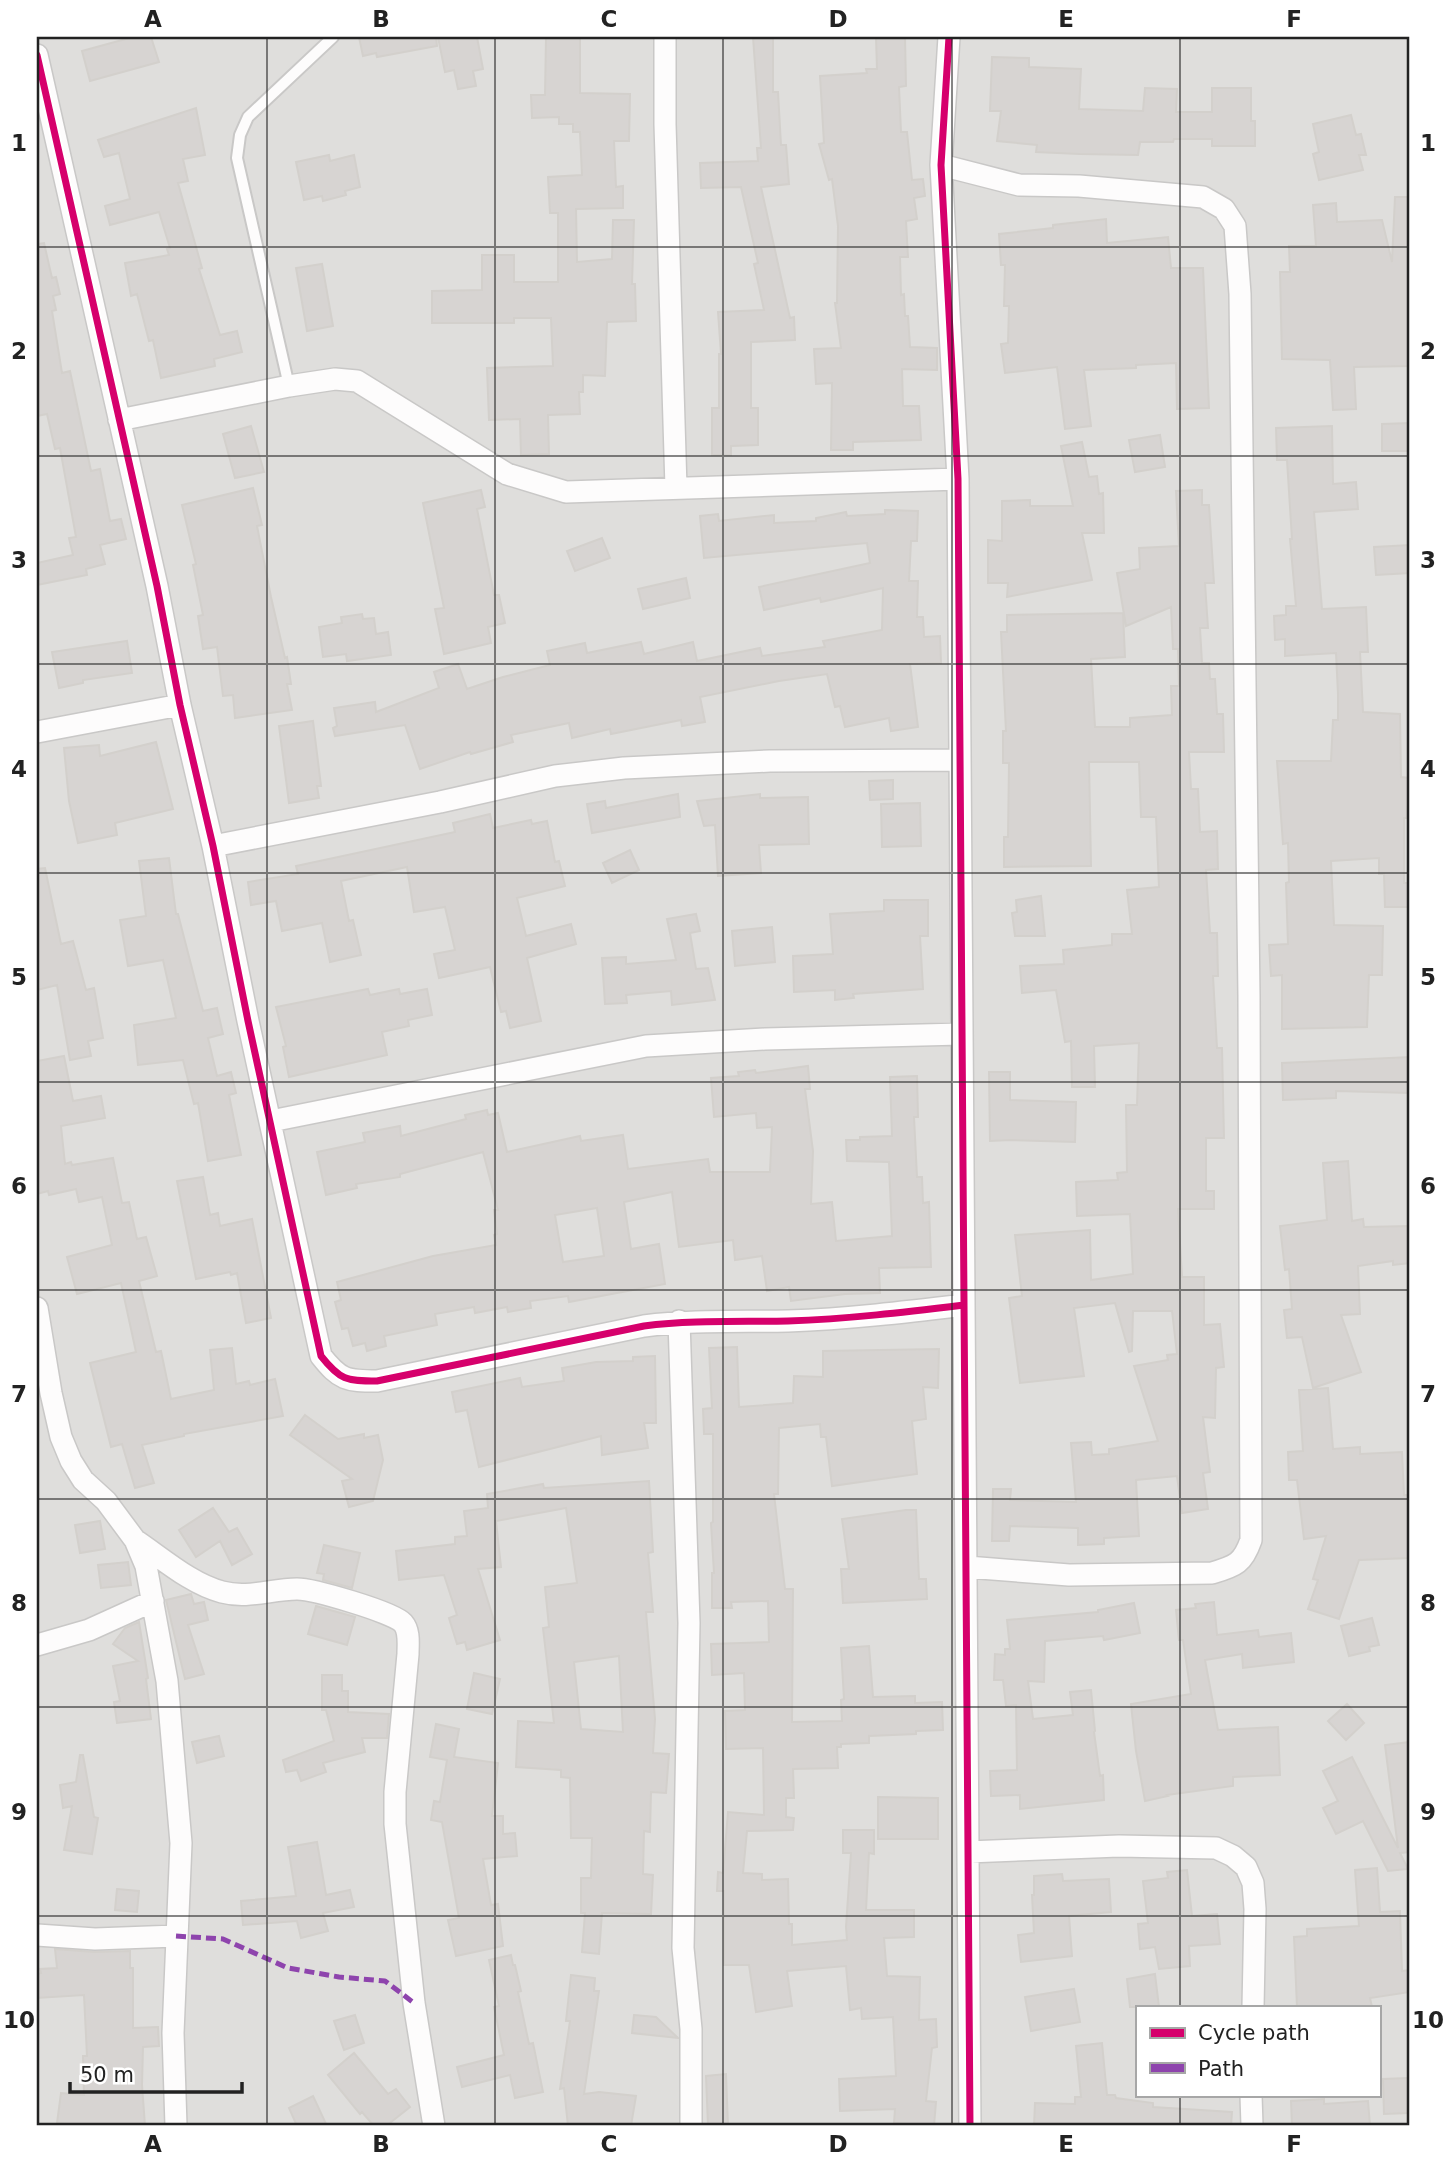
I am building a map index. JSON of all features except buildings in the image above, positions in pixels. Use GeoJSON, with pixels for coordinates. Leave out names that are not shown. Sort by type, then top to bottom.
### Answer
{"type":"FeatureCollection","features":[{"type":"Feature","properties":{"kind":"street"},"geometry":{"type":"LineString","coordinates":[[665,37],[665,124],[676,488]]}},
{"type":"Feature","properties":{"kind":"street"},"geometry":{"type":"LineString","coordinates":[[949,37],[941,165],[958,479],[970,2126]]}},
{"type":"Feature","properties":{"kind":"street"},"geometry":{"type":"LineString","coordinates":[[37,55],[45,132],[119,421],[157,586],[180,705],[213,846],[321,1356],[335,1374],[355,1381],[377,1381],[679,1321],[869,1317],[964,1305]]}},
{"type":"Feature","properties":{"kind":"street"},"geometry":{"type":"LineString","coordinates":[[941,165],[1019,185],[1079,186],[1203,197],[1224,209],[1235,226],[1240,293],[1249,996],[1251,1540],[1245,1556],[1232,1567],[1212,1573],[1069,1575],[967,1567]]}},
{"type":"Feature","properties":{"kind":"street"},"geometry":{"type":"LineString","coordinates":[[119,421],[335,379],[357,381],[507,474],[566,492],[958,479]]}},
{"type":"Feature","properties":{"kind":"street"},"geometry":{"type":"LineString","coordinates":[[37,732],[180,705]]}},
{"type":"Feature","properties":{"kind":"street"},"geometry":{"type":"LineString","coordinates":[[213,846],[440,802],[555,776],[624,768],[770,761],[959,760]]}},
{"type":"Feature","properties":{"kind":"street"},"geometry":{"type":"LineString","coordinates":[[271,1121],[646,1045],[961,1034]]}},
{"type":"Feature","properties":{"kind":"street"},"geometry":{"type":"LineString","coordinates":[[37,1308],[61,1437],[83,1480],[106,1501],[135,1540],[146,1566],[167,1681],[181,1843],[173,2034],[176,2126]]}},
{"type":"Feature","properties":{"kind":"street"},"geometry":{"type":"LineString","coordinates":[[679,1321],[689,1623],[683,1948],[691,2029],[691,2126]]}},
{"type":"Feature","properties":{"kind":"street"},"geometry":{"type":"LineString","coordinates":[[135,1540],[209,1588],[247,1596],[298,1589],[366,1606],[395,1616],[405,1625],[408,1654],[394,1792],[395,1824],[414,2003],[434,2126]]}},
{"type":"Feature","properties":{"kind":"street"},"geometry":{"type":"LineString","coordinates":[[37,1644],[89,1630],[153,1601]]}},
{"type":"Feature","properties":{"kind":"street"},"geometry":{"type":"LineString","coordinates":[[968,1852],[1119,1846],[1216,1848],[1233,1856],[1246,1867],[1253,1883],[1253,2006]]}},
{"type":"Feature","properties":{"kind":"street"},"geometry":{"type":"LineString","coordinates":[[37,1935],[95,1939],[176,1936]]}},
{"type":"Feature","properties":{"kind":"street"},"geometry":{"type":"LineString","coordinates":[[1251,2096],[1252,2126]]}},
{"type":"Feature","properties":{"kind":"lane"},"geometry":{"type":"LineString","coordinates":[[289,386],[237,158],[240,135],[248,117],[333,37]]}},
{"type":"Feature","properties":{"kind":"shaded area"},"geometry":{"type":"Polygon","coordinates":[[[37,37],[1410,37],[1410,2126],[37,2126],[37,37]]]}},
{"type":"Feature","properties":{"kind":"marked path"},"geometry":{"type":"LineString","coordinates":[[176,1936],[223,1939],[288,1968],[339,1977],[385,1981],[414,2003]]}},
{"type":"Feature","properties":{"kind":"cycle path"},"geometry":{"type":"LineString","coordinates":[[949,37],[941,165],[958,479],[970,2126]]}},
{"type":"Feature","properties":{"kind":"cycle path"},"geometry":{"type":"LineString","coordinates":[[37,55],[157,586],[180,705],[213,846],[321,1356],[344,1378],[377,1381],[644,1326],[833,1319],[964,1305]]}}]}
